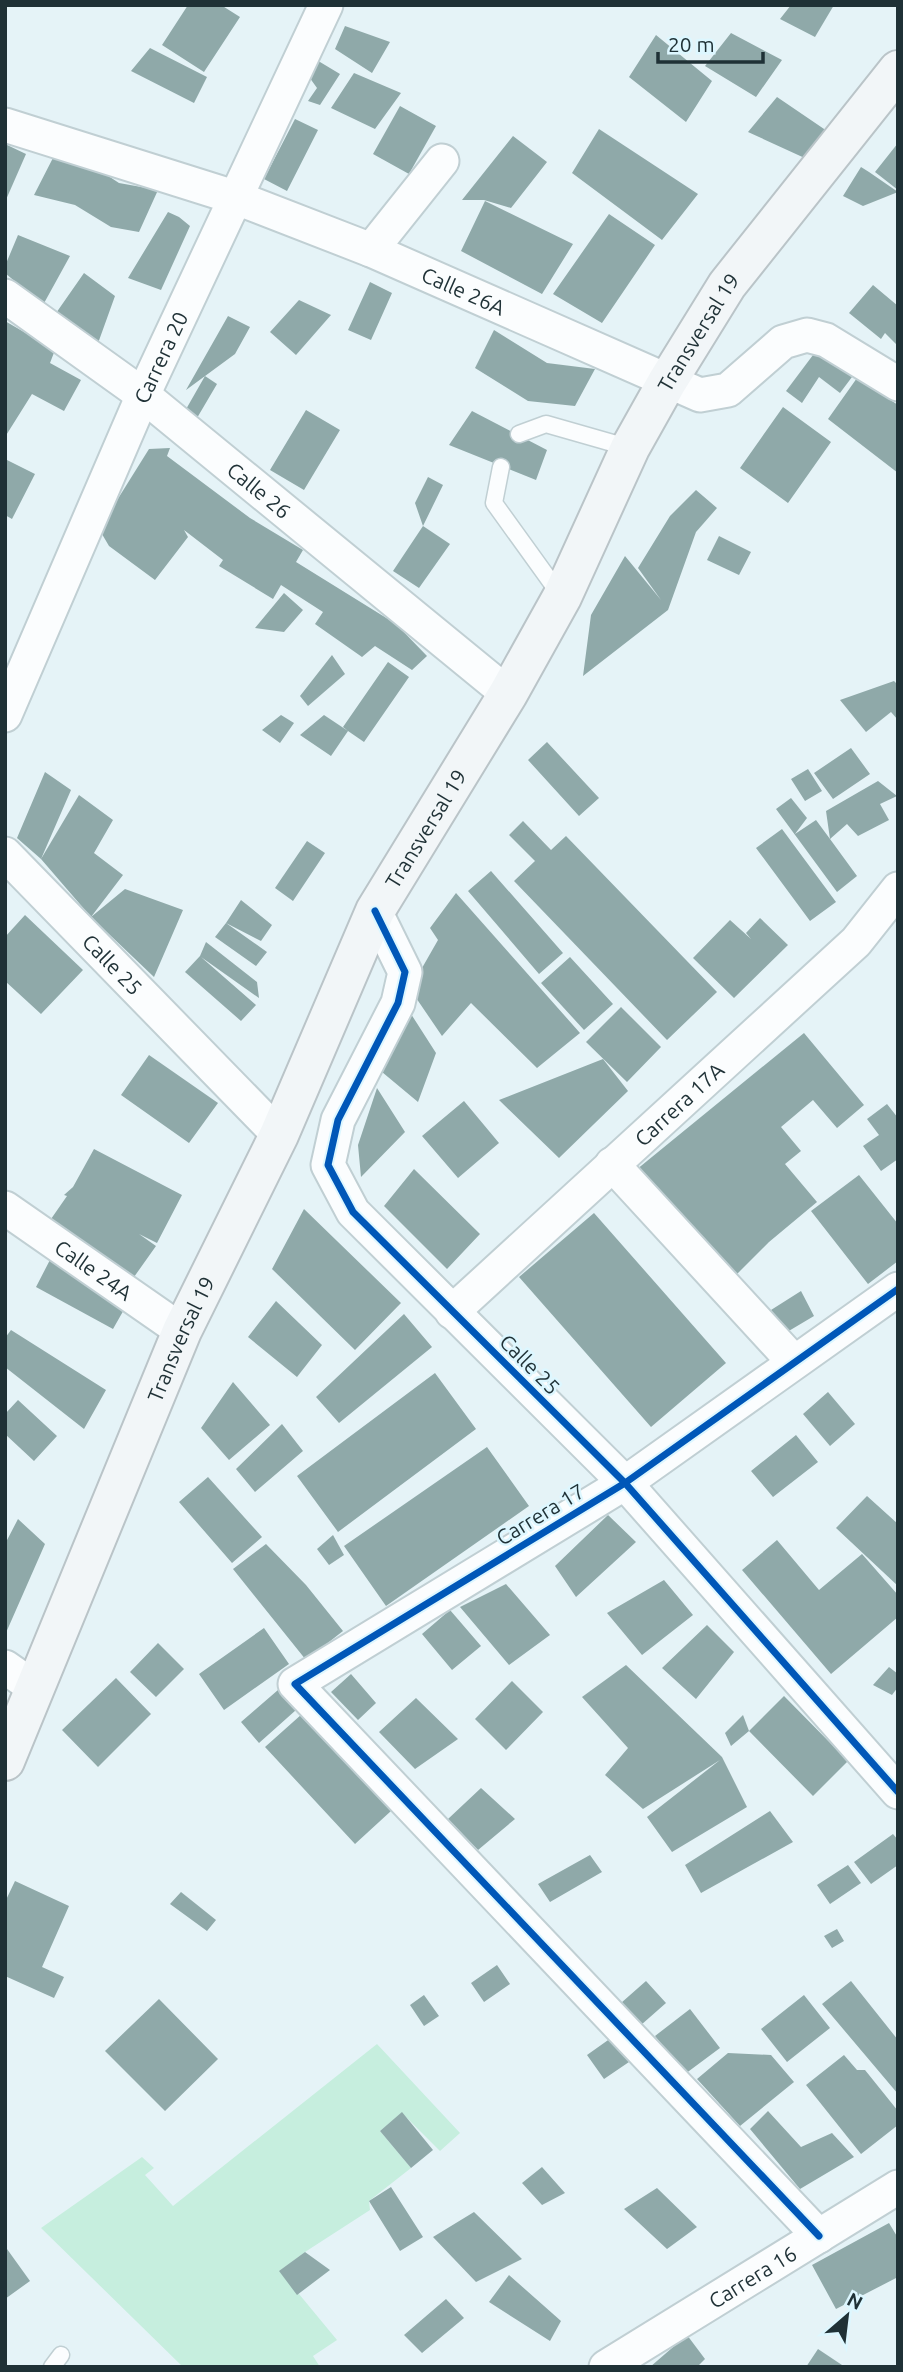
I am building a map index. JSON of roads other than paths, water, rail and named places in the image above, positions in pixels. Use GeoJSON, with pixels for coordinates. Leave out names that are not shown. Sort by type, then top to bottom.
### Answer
{"type":"FeatureCollection","features":[{"type":"Feature","properties":{"kind":"main road","name":"Transversal 19"},"geometry":{"type":"LineString","coordinates":[[5,1761],[20,1677],[182,1331],[279,1135],[375,911],[508,694],[562,597],[630,448],[727,285],[882,100],[898,70]]}},
{"type":"Feature","properties":{"kind":"street","name":"Carrera 20"},"geometry":{"type":"LineString","coordinates":[[5,715],[143,395],[326,5]]}},
{"type":"Feature","properties":{"kind":"street","name":"Calle 26A"},"geometry":{"type":"LineString","coordinates":[[5,125],[237,198],[372,250],[700,395],[729,390],[783,342],[807,335],[826,340],[898,384]]}},
{"type":"Feature","properties":{"kind":"street"},"geometry":{"type":"LineString","coordinates":[[372,250],[442,160]]}},
{"type":"Feature","properties":{"kind":"street","name":"Calle 26"},"geometry":{"type":"LineString","coordinates":[[5,296],[143,395],[508,694]]}},
{"type":"Feature","properties":{"kind":"street","name":"Calle 25"},"geometry":{"type":"LineString","coordinates":[[5,854],[279,1135]]}},
{"type":"Feature","properties":{"kind":"street","name":"Carrera 17A"},"geometry":{"type":"LineString","coordinates":[[452,1312],[856,942],[898,889]]}},
{"type":"Feature","properties":{"kind":"street","name":"Calle 25"},"geometry":{"type":"LineString","coordinates":[[375,911],[405,972],[398,1003],[338,1120],[328,1165],[353,1212],[625,1483],[898,1792]]}},
{"type":"Feature","properties":{"kind":"street"},"geometry":{"type":"LineString","coordinates":[[612,1164],[794,1362]]}},
{"type":"Feature","properties":{"kind":"street","name":"Calle 24A"},"geometry":{"type":"LineString","coordinates":[[5,1208],[182,1331]]}},
{"type":"Feature","properties":{"kind":"street","name":"Carrera 17"},"geometry":{"type":"LineString","coordinates":[[820,2236],[295,1684],[625,1483],[898,1289]]}},
{"type":"Feature","properties":{"kind":"street","name":"Carrera 16"},"geometry":{"type":"LineString","coordinates":[[606,2367],[898,2187]]}},
{"type":"Feature","properties":{"kind":"lane"},"geometry":{"type":"LineString","coordinates":[[519,434],[546,424],[630,448]]}},
{"type":"Feature","properties":{"kind":"lane"},"geometry":{"type":"LineString","coordinates":[[502,467],[494,503],[562,597]]}}]}
